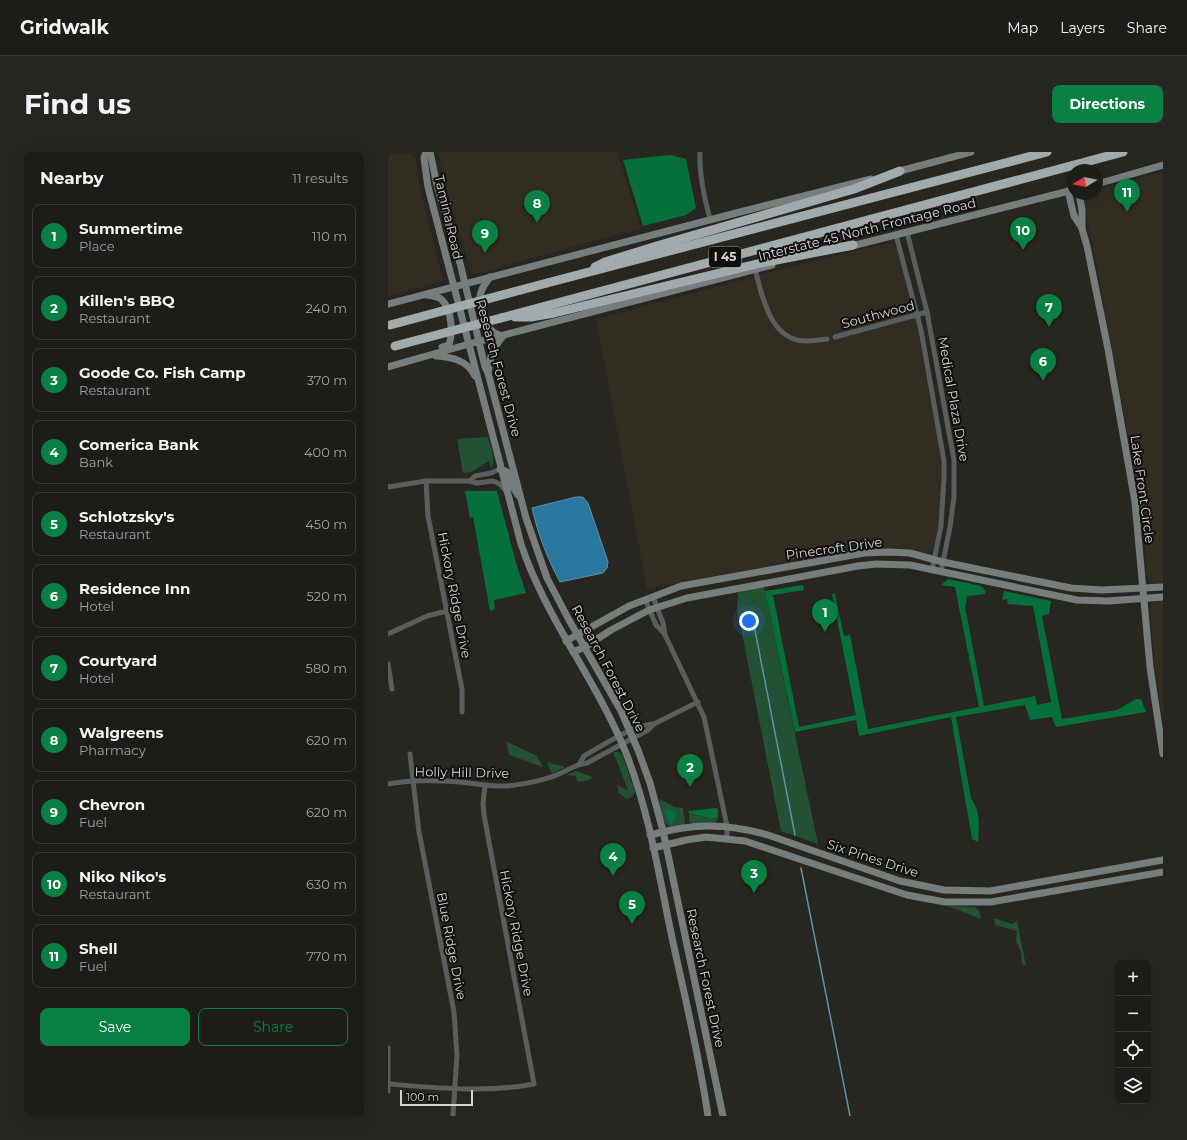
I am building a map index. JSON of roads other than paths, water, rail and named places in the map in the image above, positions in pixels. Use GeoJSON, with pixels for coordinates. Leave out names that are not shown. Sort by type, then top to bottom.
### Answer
{"type":"FeatureCollection","features":[{"type":"Feature","properties":{"kind":"highway","name":"I 45"},"geometry":{"type":"LineString","coordinates":[[389,325],[1047,152]]}},
{"type":"Feature","properties":{"kind":"highway","name":"I 45"},"geometry":{"type":"LineString","coordinates":[[552,308],[1123,152]]}},
{"type":"Feature","properties":{"kind":"highway"},"geometry":{"type":"LineString","coordinates":[[576,276],[605,262],[847,191],[900,171]]}},
{"type":"Feature","properties":{"kind":"highway"},"geometry":{"type":"LineString","coordinates":[[392,347],[501,318],[531,317],[552,308],[761,263],[853,245]]}},
{"type":"Feature","properties":{"kind":"main road","name":"Tamina Road"},"geometry":{"type":"LineString","coordinates":[[426,152],[424,158],[428,187],[454,286]]}},
{"type":"Feature","properties":{"kind":"main road","name":"Tamina Road"},"geometry":{"type":"LineString","coordinates":[[430,152],[437,185],[465,284]]}},
{"type":"Feature","properties":{"kind":"main road"},"geometry":{"type":"LineString","coordinates":[[388,304],[710,219],[900,171],[946,155],[971,152]]}},
{"type":"Feature","properties":{"kind":"main road"},"geometry":{"type":"LineString","coordinates":[[1103,182],[1163,165]]}},
{"type":"Feature","properties":{"kind":"main road","name":"Interstate 45 North Frontage Road"},"geometry":{"type":"LineString","coordinates":[[388,367],[469,344],[755,269],[1067,192]]}},
{"type":"Feature","properties":{"kind":"main road","name":"Lake Front Circle"},"geometry":{"type":"LineString","coordinates":[[1071,200],[1074,216],[1082,229],[1087,246],[1108,349],[1131,481],[1138,531],[1153,694],[1163,754]]}},
{"type":"Feature","properties":{"kind":"main road","name":"Lake Front Circle"},"geometry":{"type":"LineString","coordinates":[[1080,200],[1082,210],[1082,229]]}},
{"type":"Feature","properties":{"kind":"main road"},"geometry":{"type":"LineString","coordinates":[[488,374],[492,351],[503,336],[492,332],[487,326],[480,304],[481,290],[490,277]]}},
{"type":"Feature","properties":{"kind":"main road","name":"Research Forest Drive"},"geometry":{"type":"LineString","coordinates":[[465,284],[478,342],[506,437],[521,500],[547,578],[577,634],[610,690],[632,734],[650,783],[666,844],[723,1116]]}},
{"type":"Feature","properties":{"kind":"main road","name":"Research Forest Drive"},"geometry":{"type":"LineString","coordinates":[[454,286],[506,492],[527,564],[542,596],[597,694],[619,737],[639,793],[653,848],[676,955],[708,1116]]}},
{"type":"Feature","properties":{"kind":"main road"},"geometry":{"type":"LineString","coordinates":[[425,294],[441,299],[446,306],[452,325],[449,346],[431,350],[429,355],[448,356],[461,361],[472,370],[479,384]]}},
{"type":"Feature","properties":{"kind":"main road"},"geometry":{"type":"LineString","coordinates":[[500,469],[507,472],[511,484],[521,500]]}},
{"type":"Feature","properties":{"kind":"main road","name":"Pinecroft Drive"},"geometry":{"type":"LineString","coordinates":[[566,641],[629,606],[681,586],[854,554],[900,552],[1071,588],[1102,590],[1163,587]]}},
{"type":"Feature","properties":{"kind":"main road","name":"Pinecroft Drive"},"geometry":{"type":"LineString","coordinates":[[573,652],[585,647],[611,630],[649,610],[686,598],[858,566],[876,564],[910,566],[980,579],[1077,600],[1108,601],[1163,597]]}},
{"type":"Feature","properties":{"kind":"main road","name":"Six Pines Drive"},"geometry":{"type":"LineString","coordinates":[[650,835],[663,831],[706,825],[727,826],[749,830],[768,835],[900,881],[944,890],[985,891],[1163,860]]}},
{"type":"Feature","properties":{"kind":"main road","name":"Six Pines Drive"},"geometry":{"type":"LineString","coordinates":[[653,848],[666,844],[706,837],[745,841],[897,892],[921,898],[959,903],[991,902],[1163,872]]}},
{"type":"Feature","properties":{"kind":"main road"},"geometry":{"type":"LineString","coordinates":[[822,866],[827,856]]}},
{"type":"Feature","properties":{"kind":"main road"},"geometry":{"type":"LineString","coordinates":[[897,892],[900,881]]}},
{"type":"Feature","properties":{"kind":"main road"},"geometry":{"type":"LineString","coordinates":[[676,955],[683,958],[691,965]]}},
{"type":"Feature","properties":{"kind":"main road"},"geometry":{"type":"LineString","coordinates":[[702,1080],[716,1085]]}},
{"type":"Feature","properties":{"kind":"street"},"geometry":{"type":"LineString","coordinates":[[700,152],[701,180],[710,219]]}},
{"type":"Feature","properties":{"kind":"street","name":"Medical Plaza Drive"},"geometry":{"type":"LineString","coordinates":[[907,232],[927,312],[954,460],[954,497],[941,572]]}},
{"type":"Feature","properties":{"kind":"street","name":"Medical Plaza Drive"},"geometry":{"type":"LineString","coordinates":[[896,235],[918,315],[944,461],[942,526],[932,570]]}},
{"type":"Feature","properties":{"kind":"street","name":"Southwood"},"geometry":{"type":"LineString","coordinates":[[755,269],[766,309],[779,329],[791,337],[804,341],[827,339]]}},
{"type":"Feature","properties":{"kind":"street","name":"Southwood"},"geometry":{"type":"LineString","coordinates":[[835,337],[927,312]]}},
{"type":"Feature","properties":{"kind":"street"},"geometry":{"type":"LineString","coordinates":[[470,481],[475,476],[491,473],[500,469]]}},
{"type":"Feature","properties":{"kind":"street"},"geometry":{"type":"LineString","coordinates":[[388,487],[426,481],[470,481],[477,483],[493,480],[500,484],[506,492]]}},
{"type":"Feature","properties":{"kind":"street","name":"Hickory Ridge Drive"},"geometry":{"type":"LineString","coordinates":[[426,481],[428,516],[462,689],[462,712]]}},
{"type":"Feature","properties":{"kind":"street"},"geometry":{"type":"LineString","coordinates":[[653,597],[663,623],[665,635]]}},
{"type":"Feature","properties":{"kind":"street"},"geometry":{"type":"LineString","coordinates":[[645,599],[656,624],[665,635],[698,702],[708,732],[727,826],[727,839]]}},
{"type":"Feature","properties":{"kind":"street"},"geometry":{"type":"LineString","coordinates":[[388,634],[427,616],[447,611]]}},
{"type":"Feature","properties":{"kind":"street"},"geometry":{"type":"LineString","coordinates":[[388,664],[392,688]]}},
{"type":"Feature","properties":{"kind":"street"},"geometry":{"type":"LineString","coordinates":[[632,734],[648,730],[654,724],[698,702]]}},
{"type":"Feature","properties":{"kind":"street","name":"Holly Hill Drive"},"geometry":{"type":"LineString","coordinates":[[580,763],[584,756],[619,737],[632,734]]}},
{"type":"Feature","properties":{"kind":"street","name":"Holly Hill Drive"},"geometry":{"type":"LineString","coordinates":[[388,784],[398,782],[447,781],[485,786],[510,786],[558,775],[580,763],[587,762],[622,744],[632,734]]}},
{"type":"Feature","properties":{"kind":"street","name":"Blue Ridge Drive"},"geometry":{"type":"LineString","coordinates":[[410,754],[412,782],[419,832],[454,1012],[456,1055],[454,1116]]}},
{"type":"Feature","properties":{"kind":"street","name":"Hickory Ridge Drive"},"geometry":{"type":"LineString","coordinates":[[456,1089],[501,1089],[534,1084],[484,815],[483,803],[485,786]]}},
{"type":"Feature","properties":{"kind":"street"},"geometry":{"type":"LineString","coordinates":[[388,1048],[388,1092]]}},
{"type":"Feature","properties":{"kind":"street"},"geometry":{"type":"LineString","coordinates":[[389,1084],[456,1089]]}},
{"type":"Feature","properties":{"kind":"water"},"geometry":{"type":"Polygon","coordinates":[[[576,497],[583,497],[588,503],[608,562],[607,568],[603,573],[560,582],[543,546],[532,508],[576,497]]]}},
{"type":"Feature","properties":{"kind":"waterway"},"geometry":{"type":"LineString","coordinates":[[752,615],[795,835]]}},
{"type":"Feature","properties":{"kind":"waterway"},"geometry":{"type":"LineString","coordinates":[[801,868],[850,1116]]}},
{"type":"Feature","properties":{"kind":"place","name":"Shell"},"geometry":{"type":"Point","coordinates":[1127,212]}},
{"type":"Feature","properties":{"kind":"place","name":"Walgreens"},"geometry":{"type":"Point","coordinates":[537,223]}},
{"type":"Feature","properties":{"kind":"place","name":"Niko Niko's"},"geometry":{"type":"Point","coordinates":[1023,250]}},
{"type":"Feature","properties":{"kind":"place","name":"Chevron"},"geometry":{"type":"Point","coordinates":[485,253]}},
{"type":"Feature","properties":{"kind":"place","name":"Courtyard"},"geometry":{"type":"Point","coordinates":[1049,327]}},
{"type":"Feature","properties":{"kind":"place","name":"Residence Inn"},"geometry":{"type":"Point","coordinates":[1043,381]}},
{"type":"Feature","properties":{"kind":"place","name":"Summertime"},"geometry":{"type":"Point","coordinates":[825,632]}},
{"type":"Feature","properties":{"kind":"place","name":"Killen's BBQ"},"geometry":{"type":"Point","coordinates":[690,787]}},
{"type":"Feature","properties":{"kind":"place","name":"Comerica Bank"},"geometry":{"type":"Point","coordinates":[613,876]}},
{"type":"Feature","properties":{"kind":"place","name":"Goode Co. Fish Camp"},"geometry":{"type":"Point","coordinates":[754,893]}},
{"type":"Feature","properties":{"kind":"place","name":"Schlotzsky's"},"geometry":{"type":"Point","coordinates":[632,924]}}]}
